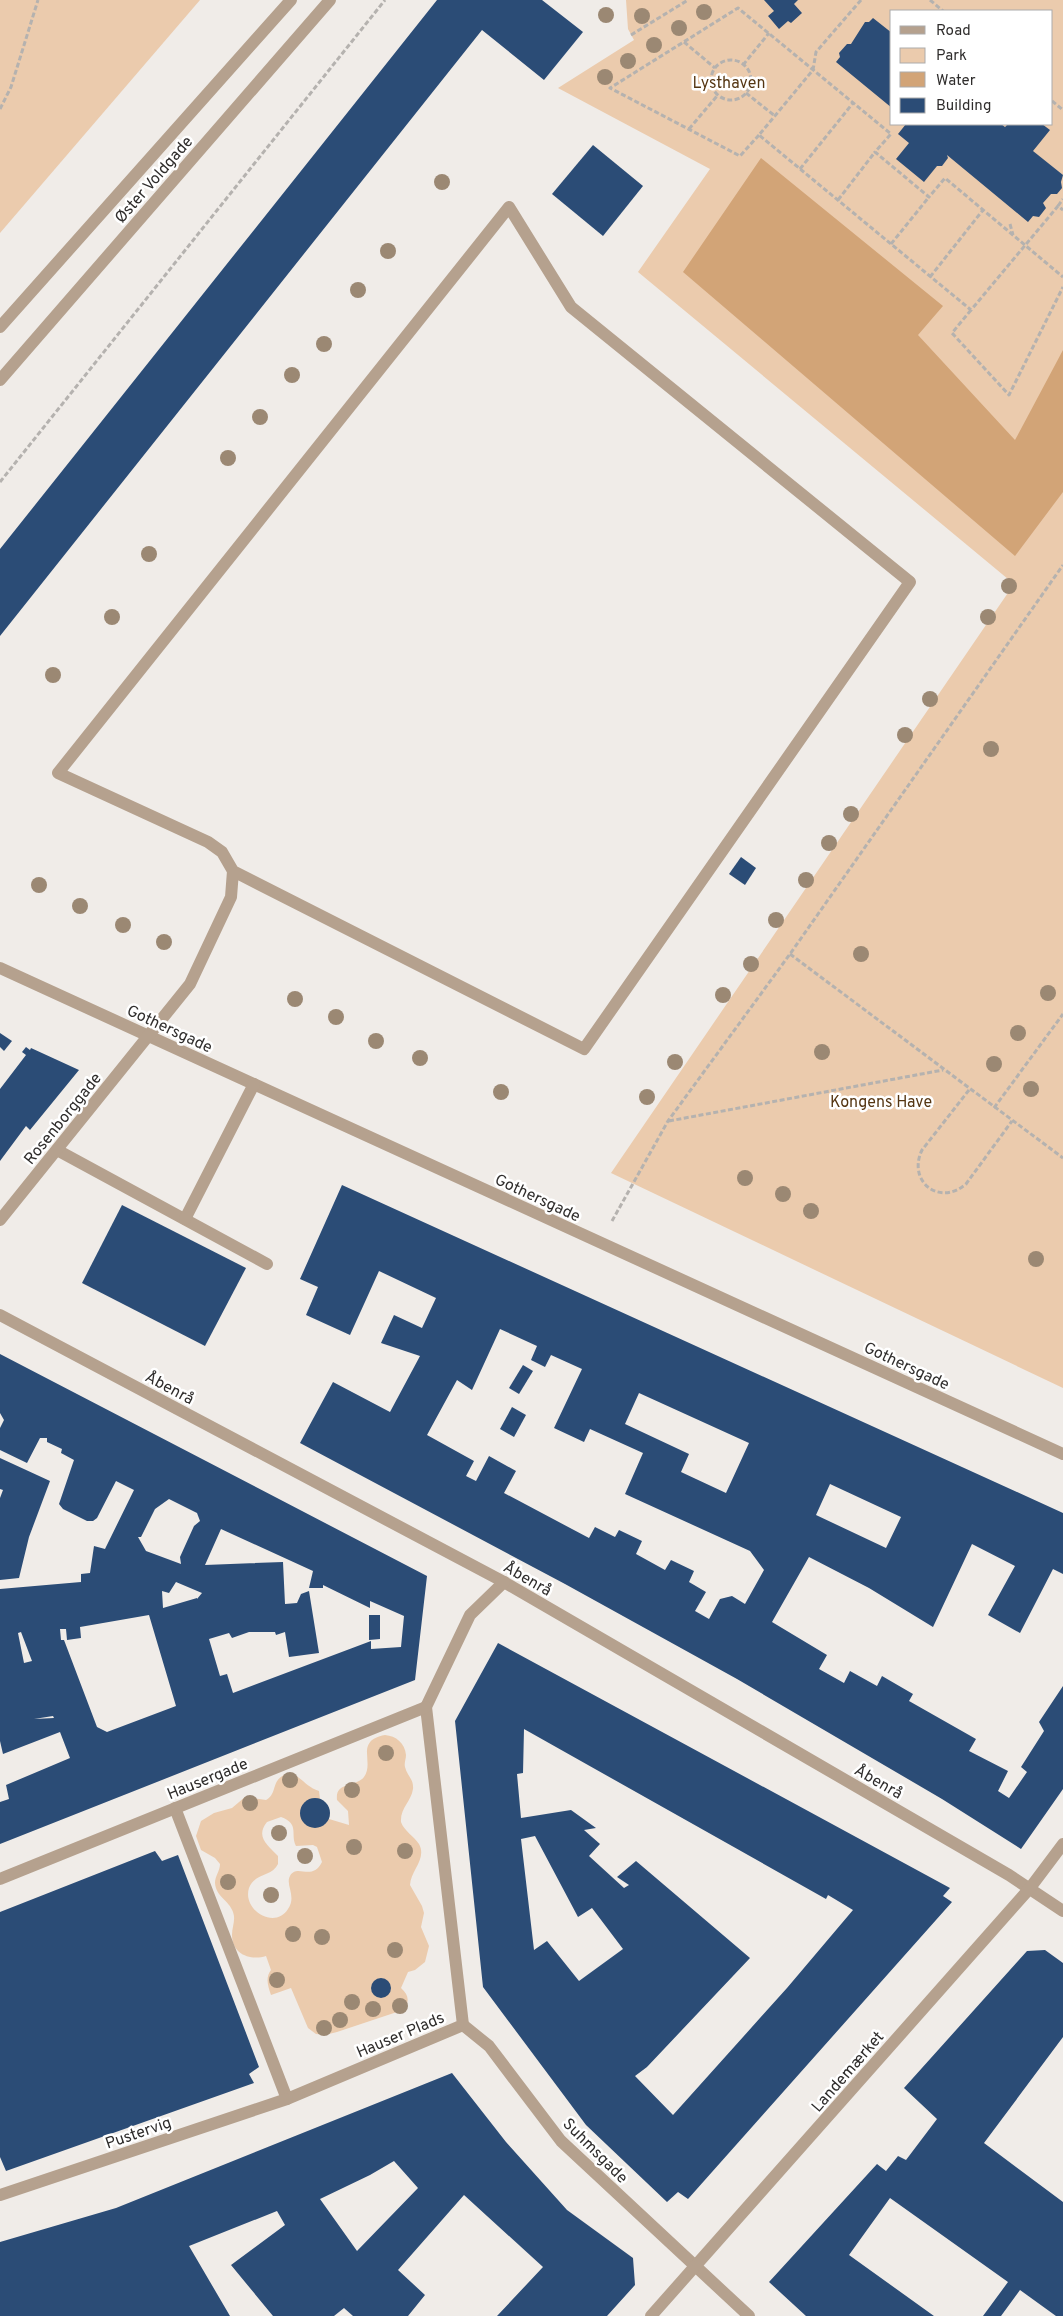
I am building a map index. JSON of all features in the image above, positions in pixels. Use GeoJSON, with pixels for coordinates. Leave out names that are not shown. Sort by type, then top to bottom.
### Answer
{"type":"FeatureCollection","features":[{"type":"Feature","properties":{"kind":"street","name":"Øster Voldgade"},"geometry":{"type":"LineString","coordinates":[[0,327],[291,0]]}},
{"type":"Feature","properties":{"kind":"street","name":"Øster Voldgade"},"geometry":{"type":"LineString","coordinates":[[0,380],[330,0]]}},
{"type":"Feature","properties":{"kind":"street"},"geometry":{"type":"LineString","coordinates":[[508,207],[571,307],[910,582],[584,1048],[233,871],[222,852],[208,842],[58,773],[508,207]]}},
{"type":"Feature","properties":{"kind":"street","name":"Rosenborggade"},"geometry":{"type":"LineString","coordinates":[[0,1220],[190,984],[231,897],[233,871]]}},
{"type":"Feature","properties":{"kind":"street","name":"Gothersgade"},"geometry":{"type":"LineString","coordinates":[[0,968],[1063,1454]]}},
{"type":"Feature","properties":{"kind":"street"},"geometry":{"type":"LineString","coordinates":[[185,1219],[254,1084]]}},
{"type":"Feature","properties":{"kind":"street"},"geometry":{"type":"LineString","coordinates":[[56,1150],[266,1264]]}},
{"type":"Feature","properties":{"kind":"street","name":"Åbenrå"},"geometry":{"type":"LineString","coordinates":[[0,1315],[504,1582],[1030,1888],[1063,1911]]}},
{"type":"Feature","properties":{"kind":"street"},"geometry":{"type":"LineString","coordinates":[[426,1707],[470,1615],[504,1582]]}},
{"type":"Feature","properties":{"kind":"street","name":"Hausergade"},"geometry":{"type":"LineString","coordinates":[[0,1879],[426,1707]]}},
{"type":"Feature","properties":{"kind":"street","name":"Hauser Plads"},"geometry":{"type":"LineString","coordinates":[[287,2099],[463,2025],[426,1707]]}},
{"type":"Feature","properties":{"kind":"street"},"geometry":{"type":"LineString","coordinates":[[175,1808],[287,2099]]}},
{"type":"Feature","properties":{"kind":"street","name":"Landemærket"},"geometry":{"type":"LineString","coordinates":[[651,2316],[1030,1888],[1063,1844]]}},
{"type":"Feature","properties":{"kind":"street","name":"Suhmsgade"},"geometry":{"type":"LineString","coordinates":[[463,2025],[489,2046],[560,2141],[694,2268],[748,2316]]}},
{"type":"Feature","properties":{"kind":"street","name":"Pustervig"},"geometry":{"type":"LineString","coordinates":[[0,2195],[287,2099]]}},
{"type":"Feature","properties":{"kind":"path"},"geometry":{"type":"LineString","coordinates":[[0,109],[12,87],[38,0]]}},
{"type":"Feature","properties":{"kind":"path"},"geometry":{"type":"LineString","coordinates":[[0,482],[385,0]]}},
{"type":"Feature","properties":{"kind":"path"},"geometry":{"type":"LineString","coordinates":[[631,35],[688,0]]}},
{"type":"Feature","properties":{"kind":"path"},"geometry":{"type":"LineString","coordinates":[[838,200],[891,134],[853,103],[813,70],[769,34],[738,8],[610,88],[740,156],[813,70],[816,52],[861,0]]}},
{"type":"Feature","properties":{"kind":"path"},"geometry":{"type":"LineString","coordinates":[[930,0],[942,10]]}},
{"type":"Feature","properties":{"kind":"path"},"geometry":{"type":"LineString","coordinates":[[743,64],[769,34]]}},
{"type":"Feature","properties":{"kind":"path"},"geometry":{"type":"LineString","coordinates":[[684,42],[715,68]]}},
{"type":"Feature","properties":{"kind":"path"},"geometry":{"type":"LineString","coordinates":[[726,60],[738,61],[743,64],[751,78],[746,93],[741,98],[729,100],[717,96],[711,85],[710,78],[715,68],[726,60]]}},
{"type":"Feature","properties":{"kind":"path"},"geometry":{"type":"LineString","coordinates":[[746,93],[775,116]]}},
{"type":"Feature","properties":{"kind":"path"},"geometry":{"type":"LineString","coordinates":[[689,129],[717,96]]}},
{"type":"Feature","properties":{"kind":"path"},"geometry":{"type":"LineString","coordinates":[[1053,102],[1063,110]]}},
{"type":"Feature","properties":{"kind":"path"},"geometry":{"type":"LineString","coordinates":[[800,169],[853,103]]}},
{"type":"Feature","properties":{"kind":"path"},"geometry":{"type":"LineString","coordinates":[[759,135],[971,310]]}},
{"type":"Feature","properties":{"kind":"path"},"geometry":{"type":"LineString","coordinates":[[876,152],[929,197]]}},
{"type":"Feature","properties":{"kind":"path"},"geometry":{"type":"LineString","coordinates":[[891,244],[945,178],[1063,277]]}},
{"type":"Feature","properties":{"kind":"path"},"geometry":{"type":"LineString","coordinates":[[1063,199],[952,333],[1009,395],[1063,287]]}},
{"type":"Feature","properties":{"kind":"path"},"geometry":{"type":"LineString","coordinates":[[1058,206],[1063,210]]}},
{"type":"Feature","properties":{"kind":"path"},"geometry":{"type":"LineString","coordinates":[[930,276],[983,210]]}},
{"type":"Feature","properties":{"kind":"path"},"geometry":{"type":"LineString","coordinates":[[1010,224],[1014,235]]}},
{"type":"Feature","properties":{"kind":"path"},"geometry":{"type":"LineString","coordinates":[[600,1243],[668,1121],[790,954],[1063,565]]}},
{"type":"Feature","properties":{"kind":"path"},"geometry":{"type":"LineString","coordinates":[[790,954],[1063,1158]]}},
{"type":"Feature","properties":{"kind":"path"},"geometry":{"type":"LineString","coordinates":[[994,1108],[1063,1014]]}},
{"type":"Feature","properties":{"kind":"path"},"geometry":{"type":"LineString","coordinates":[[668,1121],[943,1070]]}},
{"type":"Feature","properties":{"kind":"path"},"geometry":{"type":"LineString","coordinates":[[970,1090],[922,1150],[918,1158],[921,1180],[932,1190],[948,1194],[960,1190],[1012,1121]]}},
{"type":"Feature","properties":{"kind":"green space"},"geometry":{"type":"Polygon","coordinates":[[[0,0],[200,0],[0,233],[0,0]]]}},
{"type":"Feature","properties":{"kind":"green space","name":"Kongens Have"},"geometry":{"type":"Polygon","coordinates":[[[626,0],[1063,0],[1063,1388],[611,1173],[1014,584],[638,272],[710,169],[558,88],[634,40],[628,29],[626,0]]]}},
{"type":"Feature","properties":{"kind":"green space"},"geometry":{"type":"Polygon","coordinates":[[[385,1735],[393,1737],[404,1747],[406,1755],[405,1767],[413,1789],[402,1813],[401,1822],[404,1828],[417,1841],[421,1849],[420,1860],[410,1885],[422,1906],[424,1913],[421,1927],[429,1946],[425,1962],[415,1970],[408,1972],[401,1988],[406,1993],[408,1999],[403,2010],[337,2032],[325,2035],[316,2034],[308,2028],[291,1988],[271,1995],[268,1979],[271,1970],[266,1956],[248,1957],[235,1947],[232,1935],[234,1915],[229,1904],[218,1892],[215,1883],[220,1864],[215,1858],[201,1850],[196,1836],[201,1821],[214,1813],[232,1808],[245,1797],[266,1800],[272,1794],[279,1778],[290,1773],[319,1791],[320,1799],[328,1807],[329,1819],[349,1825],[348,1811],[337,1800],[337,1794],[342,1787],[356,1783],[364,1777],[368,1765],[368,1747],[370,1742],[385,1735]],[[281,1817],[267,1822],[264,1827],[262,1832],[264,1840],[278,1856],[278,1864],[272,1871],[251,1883],[249,1888],[250,1904],[261,1915],[268,1917],[275,1918],[282,1915],[288,1909],[291,1900],[289,1879],[293,1872],[314,1871],[322,1862],[317,1847],[313,1845],[296,1846],[293,1826],[281,1817]]]}},
{"type":"Feature","properties":{"kind":"water"},"geometry":{"type":"Polygon","coordinates":[[[761,158],[943,306],[918,335],[1015,440],[1063,350],[1063,492],[1015,556],[683,272],[761,158]]]}},
{"type":"Feature","properties":{"kind":"building"},"geometry":{"type":"Polygon","coordinates":[[[437,0],[542,0],[583,32],[544,80],[482,30],[0,636],[0,549],[437,0]]]}},
{"type":"Feature","properties":{"kind":"building"},"geometry":{"type":"Polygon","coordinates":[[[764,0],[798,0],[794,4],[802,13],[791,23],[788,21],[779,29],[768,16],[774,11],[764,0]]]}},
{"type":"Feature","properties":{"kind":"building"},"geometry":{"type":"Polygon","coordinates":[[[873,18],[890,31],[890,106],[836,62],[840,57],[839,53],[847,44],[851,44],[865,22],[869,22],[873,18]]]}},
{"type":"Feature","properties":{"kind":"building"},"geometry":{"type":"Polygon","coordinates":[[[905,125],[1002,125],[1005,127],[1007,125],[1043,125],[1050,130],[1033,151],[1063,175],[1062,188],[1057,194],[1051,194],[1043,203],[1046,208],[1039,217],[1033,216],[1028,222],[947,155],[948,158],[942,166],[937,166],[924,182],[896,159],[909,143],[898,134],[905,125]]]}},
{"type":"Feature","properties":{"kind":"building"},"geometry":{"type":"Polygon","coordinates":[[[593,145],[643,186],[603,236],[552,194],[593,145]]]}},
{"type":"Feature","properties":{"kind":"building"},"geometry":{"type":"Polygon","coordinates":[[[741,857],[756,868],[745,885],[729,874],[741,857]]]}},
{"type":"Feature","properties":{"kind":"building"},"geometry":{"type":"Polygon","coordinates":[[[0,1033],[12,1041],[4,1051],[0,1047],[0,1033]]]}},
{"type":"Feature","properties":{"kind":"building"},"geometry":{"type":"Polygon","coordinates":[[[26,1047],[79,1070],[30,1130],[26,1126],[0,1161],[0,1089],[26,1055],[22,1052],[26,1047]]]}},
{"type":"Feature","properties":{"kind":"building"},"geometry":{"type":"Polygon","coordinates":[[[342,1185],[1063,1513],[1063,1574],[1053,1569],[1020,1633],[988,1615],[1015,1566],[972,1544],[933,1627],[869,1588],[809,1557],[772,1622],[827,1655],[819,1669],[844,1683],[850,1671],[877,1686],[882,1676],[913,1694],[909,1701],[976,1739],[969,1751],[1008,1771],[998,1791],[1009,1798],[1027,1772],[1021,1767],[1044,1731],[1039,1722],[1063,1686],[1063,1789],[1021,1849],[942,1799],[737,1679],[565,1584],[300,1443],[333,1382],[390,1412],[420,1356],[381,1343],[394,1315],[422,1328],[436,1298],[379,1271],[350,1335],[306,1315],[318,1287],[300,1279],[342,1185]],[[500,1329],[472,1390],[457,1380],[427,1435],[474,1461],[466,1476],[476,1481],[489,1456],[516,1471],[504,1493],[589,1538],[595,1527],[615,1537],[619,1530],[642,1541],[636,1554],[665,1570],[671,1560],[694,1571],[689,1582],[706,1592],[695,1611],[709,1619],[720,1599],[732,1596],[745,1604],[764,1570],[750,1551],[625,1494],[643,1453],[590,1429],[584,1442],[554,1428],[582,1369],[551,1355],[545,1367],[531,1360],[537,1346],[500,1329]],[[639,1393],[625,1424],[689,1454],[681,1472],[726,1493],[749,1443],[639,1393]],[[830,1484],[816,1515],[886,1548],[901,1517],[830,1484]]]}},
{"type":"Feature","properties":{"kind":"building"},"geometry":{"type":"Polygon","coordinates":[[[122,1205],[246,1268],[205,1346],[82,1283],[122,1205]]]}},
{"type":"Feature","properties":{"kind":"building"},"geometry":{"type":"Polygon","coordinates":[[[0,1354],[427,1576],[415,1680],[0,1844],[0,1802],[9,1799],[6,1785],[70,1758],[60,1732],[3,1754],[0,1741],[0,1589],[81,1582],[81,1574],[90,1573],[94,1546],[105,1549],[134,1490],[116,1481],[97,1518],[93,1521],[87,1521],[63,1509],[59,1504],[74,1460],[61,1453],[62,1449],[47,1442],[47,1438],[40,1438],[27,1463],[0,1450],[0,1428],[4,1420],[0,1413],[0,1354]],[[169,1499],[155,1509],[141,1537],[138,1537],[146,1551],[181,1564],[180,1557],[194,1526],[200,1521],[197,1513],[169,1499]],[[221,1529],[205,1565],[283,1562],[285,1604],[297,1603],[301,1594],[309,1591],[319,1653],[289,1657],[285,1632],[276,1635],[275,1632],[249,1632],[232,1638],[229,1633],[209,1639],[220,1676],[227,1674],[233,1693],[371,1641],[371,1649],[401,1647],[404,1616],[370,1601],[370,1608],[323,1585],[323,1588],[309,1588],[313,1571],[221,1529]],[[176,1582],[169,1593],[162,1591],[163,1608],[197,1599],[202,1593],[176,1582]],[[149,1615],[80,1627],[81,1638],[67,1640],[66,1629],[60,1629],[61,1640],[64,1640],[97,1727],[107,1732],[176,1706],[149,1615]],[[21,1632],[18,1633],[24,1663],[32,1661],[21,1632]],[[53,1716],[34,1719],[54,1718],[53,1716]]]}},
{"type":"Feature","properties":{"kind":"building"},"geometry":{"type":"Polygon","coordinates":[[[523,1365],[533,1371],[519,1394],[509,1388],[523,1365]]]}},
{"type":"Feature","properties":{"kind":"building"},"geometry":{"type":"Polygon","coordinates":[[[512,1407],[526,1415],[514,1437],[500,1429],[512,1407]]]}},
{"type":"Feature","properties":{"kind":"building"},"geometry":{"type":"Polygon","coordinates":[[[0,1458],[50,1481],[29,1537],[19,1578],[0,1580],[0,1498],[3,1490],[0,1489],[0,1458]]]}},
{"type":"Feature","properties":{"kind":"building"},"geometry":{"type":"Polygon","coordinates":[[[369,1615],[380,1615],[380,1639],[369,1640],[369,1615]]]}},
{"type":"Feature","properties":{"kind":"building"},"geometry":{"type":"Polygon","coordinates":[[[498,1643],[950,1888],[943,1896],[952,1902],[688,2199],[678,2192],[667,2202],[586,2125],[483,1987],[455,1721],[498,1643]],[[524,1729],[523,1773],[517,1774],[521,1818],[571,1810],[596,1828],[584,1830],[600,1844],[589,1856],[624,1888],[629,1885],[617,1877],[636,1861],[750,1958],[647,2067],[635,2076],[673,2115],[787,1988],[853,1910],[828,1895],[826,1899],[524,1729]],[[535,1836],[521,1839],[534,1950],[547,1941],[579,1981],[623,1949],[592,1908],[578,1917],[535,1836]]]}},
{"type":"Feature","properties":{"kind":"building"},"geometry":{"type":"Polygon","coordinates":[[[315,1798],[326,1802],[330,1813],[326,1824],[315,1828],[304,1824],[300,1813],[304,1802],[315,1798]]]}},
{"type":"Feature","properties":{"kind":"building"},"geometry":{"type":"Polygon","coordinates":[[[155,1851],[162,1861],[178,1855],[259,2067],[249,2074],[254,2083],[6,2171],[0,2157],[0,1912],[155,1851]]]}},
{"type":"Feature","properties":{"kind":"building"},"geometry":{"type":"Polygon","coordinates":[[[1045,1950],[1063,1963],[1063,2037],[984,2143],[1063,2202],[1063,2316],[1056,2316],[1020,2290],[1001,2316],[983,2316],[1008,2282],[890,2198],[849,2255],[934,2316],[806,2316],[769,2282],[877,2164],[886,2171],[898,2156],[906,2160],[937,2119],[904,2088],[1027,1951],[1045,1950]]]}},
{"type":"Feature","properties":{"kind":"building"},"geometry":{"type":"Polygon","coordinates":[[[377,1978],[385,1978],[391,1984],[391,1992],[385,1998],[377,1998],[371,1992],[371,1984],[377,1978]]]}},
{"type":"Feature","properties":{"kind":"building"},"geometry":{"type":"Polygon","coordinates":[[[452,2073],[506,2142],[567,2210],[633,2258],[635,2285],[607,2316],[497,2316],[543,2267],[464,2195],[398,2270],[425,2295],[408,2316],[353,2316],[344,2308],[334,2316],[273,2316],[231,2265],[285,2225],[277,2211],[189,2246],[230,2316],[0,2316],[0,2242],[116,2208],[452,2073]],[[394,2161],[320,2199],[357,2251],[418,2188],[394,2161]]]}},
{"type":"Feature","properties":{"kind":"park label","name":"Lysthaven"},"geometry":{"type":"Point","coordinates":[729,82]}}]}
